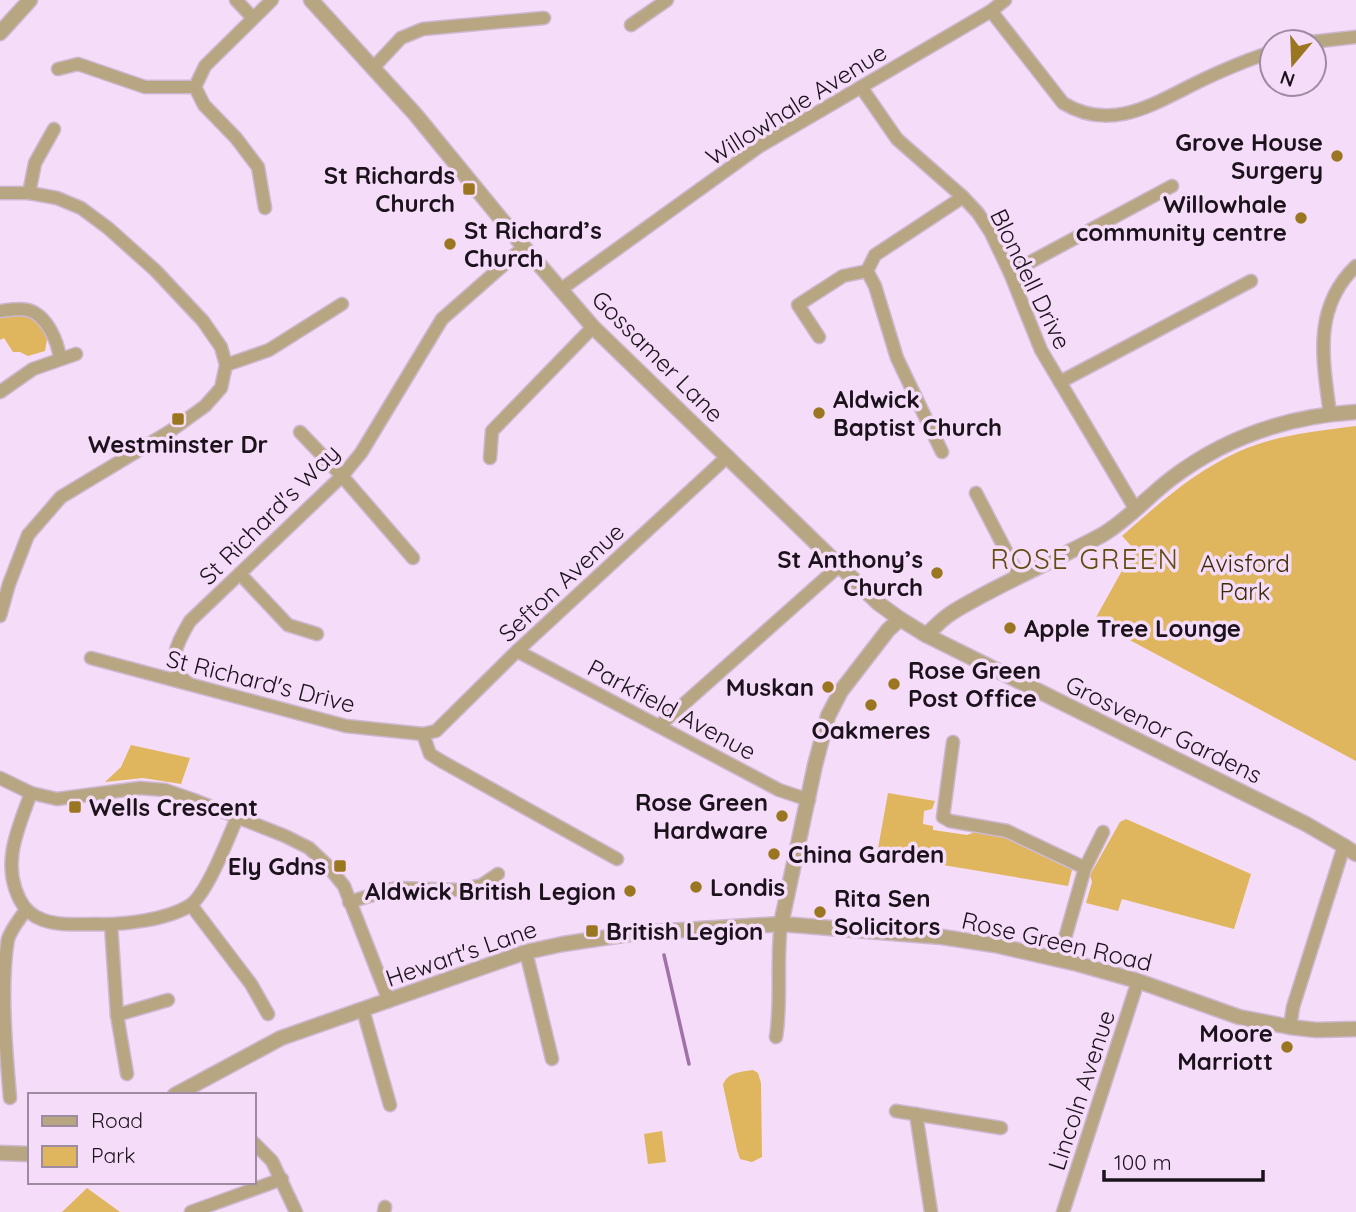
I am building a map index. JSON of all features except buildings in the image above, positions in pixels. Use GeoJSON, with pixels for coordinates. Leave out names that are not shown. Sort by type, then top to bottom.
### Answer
{"type":"FeatureCollection","features":[{"type":"Feature","properties":{"kind":"street"},"geometry":{"type":"LineString","coordinates":[[0,33],[30,0]]}},
{"type":"Feature","properties":{"kind":"street"},"geometry":{"type":"LineString","coordinates":[[236,0],[253,18]]}},
{"type":"Feature","properties":{"kind":"street"},"geometry":{"type":"LineString","coordinates":[[195,87],[205,66],[272,0]]}},
{"type":"Feature","properties":{"kind":"street","name":"Gossamer Lane"},"geometry":{"type":"LineString","coordinates":[[311,0],[415,114],[593,327],[878,603]]}},
{"type":"Feature","properties":{"kind":"street"},"geometry":{"type":"LineString","coordinates":[[631,25],[667,0]]}},
{"type":"Feature","properties":{"kind":"street","name":"Willowhale Avenue"},"geometry":{"type":"LineString","coordinates":[[561,290],[760,146],[991,11],[1004,0]]}},
{"type":"Feature","properties":{"kind":"street"},"geometry":{"type":"LineString","coordinates":[[991,11],[1063,103],[1075,110],[1098,116],[1125,114],[1154,104],[1258,56]]}},
{"type":"Feature","properties":{"kind":"street"},"geometry":{"type":"LineString","coordinates":[[373,68],[401,38],[423,29],[544,18]]}},
{"type":"Feature","properties":{"kind":"street"},"geometry":{"type":"LineString","coordinates":[[1328,40],[1356,37]]}},
{"type":"Feature","properties":{"kind":"street"},"geometry":{"type":"LineString","coordinates":[[58,69],[78,64],[145,87],[195,87]]}},
{"type":"Feature","properties":{"kind":"street"},"geometry":{"type":"LineString","coordinates":[[195,87],[204,106],[236,138],[258,167],[265,208]]}},
{"type":"Feature","properties":{"kind":"street","name":"Blondell Drive"},"geometry":{"type":"LineString","coordinates":[[861,87],[897,139],[978,213],[1010,273],[1041,350],[1136,510]]}},
{"type":"Feature","properties":{"kind":"street"},"geometry":{"type":"LineString","coordinates":[[29,193],[35,163],[54,129]]}},
{"type":"Feature","properties":{"kind":"street"},"geometry":{"type":"LineString","coordinates":[[1010,273],[1172,186]]}},
{"type":"Feature","properties":{"kind":"street"},"geometry":{"type":"LineString","coordinates":[[0,193],[29,193],[57,198],[81,208],[108,228],[156,271],[202,321],[220,347],[226,365],[221,388],[205,406],[169,432],[61,497],[28,535],[4,582],[0,616]]}},
{"type":"Feature","properties":{"kind":"street"},"geometry":{"type":"LineString","coordinates":[[867,271],[875,255],[963,197]]}},
{"type":"Feature","properties":{"kind":"street","name":"St Richard's Way"},"geometry":{"type":"LineString","coordinates":[[190,684],[180,678],[173,660],[181,636],[190,621],[342,476],[361,453],[442,319],[524,247]]}},
{"type":"Feature","properties":{"kind":"street"},"geometry":{"type":"LineString","coordinates":[[1330,414],[1324,366],[1324,327],[1337,288],[1356,266]]}},
{"type":"Feature","properties":{"kind":"street"},"geometry":{"type":"LineString","coordinates":[[819,337],[798,305],[843,276],[867,271]]}},
{"type":"Feature","properties":{"kind":"street"},"geometry":{"type":"LineString","coordinates":[[867,271],[875,286],[897,358],[942,452]]}},
{"type":"Feature","properties":{"kind":"street"},"geometry":{"type":"LineString","coordinates":[[1060,382],[1251,281]]}},
{"type":"Feature","properties":{"kind":"street"},"geometry":{"type":"LineString","coordinates":[[226,365],[269,350],[342,304]]}},
{"type":"Feature","properties":{"kind":"street"},"geometry":{"type":"LineString","coordinates":[[0,311],[29,310],[46,322],[58,346],[60,359]]}},
{"type":"Feature","properties":{"kind":"street"},"geometry":{"type":"LineString","coordinates":[[490,458],[492,432],[593,327]]}},
{"type":"Feature","properties":{"kind":"street"},"geometry":{"type":"LineString","coordinates":[[0,391],[33,369],[76,354]]}},
{"type":"Feature","properties":{"kind":"street"},"geometry":{"type":"LineString","coordinates":[[926,635],[950,614],[1105,533],[1172,478],[1231,442],[1286,422],[1356,412]]}},
{"type":"Feature","properties":{"kind":"street"},"geometry":{"type":"LineString","coordinates":[[300,432],[413,558]]}},
{"type":"Feature","properties":{"kind":"street","name":"Sefton Avenue"},"geometry":{"type":"LineString","coordinates":[[423,734],[436,731],[517,651],[728,456]]}},
{"type":"Feature","properties":{"kind":"street"},"geometry":{"type":"LineString","coordinates":[[976,494],[1019,576]]}},
{"type":"Feature","properties":{"kind":"street"},"geometry":{"type":"LineString","coordinates":[[659,726],[839,566]]}},
{"type":"Feature","properties":{"kind":"street"},"geometry":{"type":"LineString","coordinates":[[240,574],[288,625],[317,634]]}},
{"type":"Feature","properties":{"kind":"street","name":"Grosvenor Gardens"},"geometry":{"type":"LineString","coordinates":[[878,603],[926,635],[1306,824],[1350,850]]}},
{"type":"Feature","properties":{"kind":"street"},"geometry":{"type":"LineString","coordinates":[[776,1037],[779,1018],[781,924],[828,716],[841,691],[888,630],[900,620]]}},
{"type":"Feature","properties":{"kind":"street","name":"Parkfield Avenue"},"geometry":{"type":"LineString","coordinates":[[517,651],[779,790],[809,800]]}},
{"type":"Feature","properties":{"kind":"street","name":"St Richard's Drive"},"geometry":{"type":"LineString","coordinates":[[91,658],[346,726],[423,734]]}},
{"type":"Feature","properties":{"kind":"street"},"geometry":{"type":"LineString","coordinates":[[423,734],[430,754],[617,859]]}},
{"type":"Feature","properties":{"kind":"street"},"geometry":{"type":"LineString","coordinates":[[953,742],[943,817],[950,821],[1007,831],[1085,868]]}},
{"type":"Feature","properties":{"kind":"street"},"geometry":{"type":"LineString","coordinates":[[0,778],[31,793],[57,799],[140,788],[165,790],[285,836],[309,848],[327,864],[344,886],[389,1001]]}},
{"type":"Feature","properties":{"kind":"street"},"geometry":{"type":"LineString","coordinates":[[31,793],[6,855],[13,887],[25,911],[43,920],[65,924],[111,925],[171,915],[191,905],[204,888],[237,818]]}},
{"type":"Feature","properties":{"kind":"street"},"geometry":{"type":"LineString","coordinates":[[1059,960],[1085,868],[1103,832]]}},
{"type":"Feature","properties":{"kind":"street"},"geometry":{"type":"LineString","coordinates":[[1290,1027],[1293,1007],[1350,850]]}},
{"type":"Feature","properties":{"kind":"street"},"geometry":{"type":"LineString","coordinates":[[349,902],[396,888],[459,890],[482,885],[498,873]]}},
{"type":"Feature","properties":{"kind":"street"},"geometry":{"type":"LineString","coordinates":[[191,905],[251,984],[268,1014]]}},
{"type":"Feature","properties":{"kind":"street"},"geometry":{"type":"LineString","coordinates":[[10,1098],[1,994],[2,964],[8,937],[25,911]]}},
{"type":"Feature","properties":{"kind":"street","name":"Hewart's Lane"},"geometry":{"type":"LineString","coordinates":[[193,1090],[281,1038],[526,951],[636,933],[781,924]]}},
{"type":"Feature","properties":{"kind":"street","name":"Rose Green Road"},"geometry":{"type":"LineString","coordinates":[[781,924],[942,937],[995,945],[1138,981],[1239,1017],[1316,1030],[1356,1029]]}},
{"type":"Feature","properties":{"kind":"street"},"geometry":{"type":"LineString","coordinates":[[111,925],[117,1015],[127,1074]]}},
{"type":"Feature","properties":{"kind":"street"},"geometry":{"type":"LineString","coordinates":[[526,951],[552,1059]]}},
{"type":"Feature","properties":{"kind":"street","name":"Lincoln Avenue"},"geometry":{"type":"LineString","coordinates":[[1063,1212],[1138,981]]}},
{"type":"Feature","properties":{"kind":"street"},"geometry":{"type":"LineString","coordinates":[[117,1015],[168,1000]]}},
{"type":"Feature","properties":{"kind":"street"},"geometry":{"type":"LineString","coordinates":[[363,1010],[390,1105]]}},
{"type":"Feature","properties":{"kind":"street"},"geometry":{"type":"LineString","coordinates":[[896,1111],[1001,1128]]}},
{"type":"Feature","properties":{"kind":"street"},"geometry":{"type":"LineString","coordinates":[[916,1114],[931,1212]]}},
{"type":"Feature","properties":{"kind":"street"},"geometry":{"type":"LineString","coordinates":[[256,1145],[272,1161],[296,1212]]}},
{"type":"Feature","properties":{"kind":"street"},"geometry":{"type":"LineString","coordinates":[[0,1153],[28,1154]]}},
{"type":"Feature","properties":{"kind":"street"},"geometry":{"type":"LineString","coordinates":[[191,1212],[282,1179]]}},
{"type":"Feature","properties":{"kind":"green space"},"geometry":{"type":"Polygon","coordinates":[[[0,312],[22,314],[38,322],[48,334],[45,351],[28,356],[13,352],[4,338],[0,340],[0,312]]]}},
{"type":"Feature","properties":{"kind":"green space","name":"Avisford Park"},"geometry":{"type":"Polygon","coordinates":[[[1356,426],[1356,761],[1094,621],[1134,549],[1122,536],[1178,489],[1223,459],[1268,441],[1356,426]]]}},
{"type":"Feature","properties":{"kind":"green space"},"geometry":{"type":"Polygon","coordinates":[[[131,745],[190,758],[181,784],[143,778],[105,782],[121,767],[131,745]]]}},
{"type":"Feature","properties":{"kind":"green space"},"geometry":{"type":"Polygon","coordinates":[[[888,793],[935,801],[932,809],[924,811],[923,824],[933,826],[933,830],[1001,836],[1072,870],[1068,886],[877,854],[888,793]]]}},
{"type":"Feature","properties":{"kind":"green space"},"geometry":{"type":"Polygon","coordinates":[[[1126,819],[1251,874],[1234,929],[1122,899],[1118,911],[1086,903],[1092,882],[1090,875],[1120,822],[1126,819]]]}},
{"type":"Feature","properties":{"kind":"green space"},"geometry":{"type":"Polygon","coordinates":[[[753,1070],[758,1073],[761,1083],[762,1157],[752,1162],[740,1159],[723,1085],[731,1075],[753,1070]]]}},
{"type":"Feature","properties":{"kind":"green space"},"geometry":{"type":"Polygon","coordinates":[[[662,1131],[666,1162],[648,1164],[644,1134],[662,1131]]]}},
{"type":"Feature","properties":{"kind":"green space"},"geometry":{"type":"Polygon","coordinates":[[[87,1188],[120,1212],[62,1212],[87,1188]]]}},
{"type":"Feature","properties":{"kind":"waterway"},"geometry":{"type":"LineString","coordinates":[[664,955],[689,1064]]}},
{"type":"Feature","properties":{"kind":"place","name":"Grove House Surgery"},"geometry":{"type":"Point","coordinates":[1337,156]}},
{"type":"Feature","properties":{"kind":"place","name":"St Richards Church"},"geometry":{"type":"Point","coordinates":[469,189]}},
{"type":"Feature","properties":{"kind":"place","name":"Willowhale community centre"},"geometry":{"type":"Point","coordinates":[1301,218]}},
{"type":"Feature","properties":{"kind":"place","name":"St Richard’s Church"},"geometry":{"type":"Point","coordinates":[450,244]}},
{"type":"Feature","properties":{"kind":"place","name":"Aldwick Baptist Church"},"geometry":{"type":"Point","coordinates":[819,413]}},
{"type":"Feature","properties":{"kind":"place","name":"Westminster Dr"},"geometry":{"type":"Point","coordinates":[178,419]}},
{"type":"Feature","properties":{"kind":"place","name":"St Anthony’s Church"},"geometry":{"type":"Point","coordinates":[937,573]}},
{"type":"Feature","properties":{"kind":"place","name":"Apple Tree Lounge"},"geometry":{"type":"Point","coordinates":[1010,628]}},
{"type":"Feature","properties":{"kind":"place","name":"Rose Green Post Office"},"geometry":{"type":"Point","coordinates":[894,684]}},
{"type":"Feature","properties":{"kind":"place","name":"Muskan"},"geometry":{"type":"Point","coordinates":[828,687]}},
{"type":"Feature","properties":{"kind":"place","name":"Oakmeres"},"geometry":{"type":"Point","coordinates":[871,705]}},
{"type":"Feature","properties":{"kind":"place","name":"Wells Crescent"},"geometry":{"type":"Point","coordinates":[75,807]}},
{"type":"Feature","properties":{"kind":"place","name":"Rose Green Hardware"},"geometry":{"type":"Point","coordinates":[782,816]}},
{"type":"Feature","properties":{"kind":"place","name":"China Garden"},"geometry":{"type":"Point","coordinates":[774,854]}},
{"type":"Feature","properties":{"kind":"place","name":"Ely Gdns"},"geometry":{"type":"Point","coordinates":[340,866]}},
{"type":"Feature","properties":{"kind":"place","name":"Londis"},"geometry":{"type":"Point","coordinates":[696,887]}},
{"type":"Feature","properties":{"kind":"place","name":"Aldwick British Legion"},"geometry":{"type":"Point","coordinates":[630,891]}},
{"type":"Feature","properties":{"kind":"place","name":"Rita Sen Solicitors"},"geometry":{"type":"Point","coordinates":[820,912]}},
{"type":"Feature","properties":{"kind":"place","name":"British Legion"},"geometry":{"type":"Point","coordinates":[592,931]}},
{"type":"Feature","properties":{"kind":"place","name":"Moore Marriott"},"geometry":{"type":"Point","coordinates":[1287,1047]}},
{"type":"Feature","properties":{"kind":"district","name":"ROSE GREEN"},"geometry":{"type":"Point","coordinates":[1085,558]}}]}
